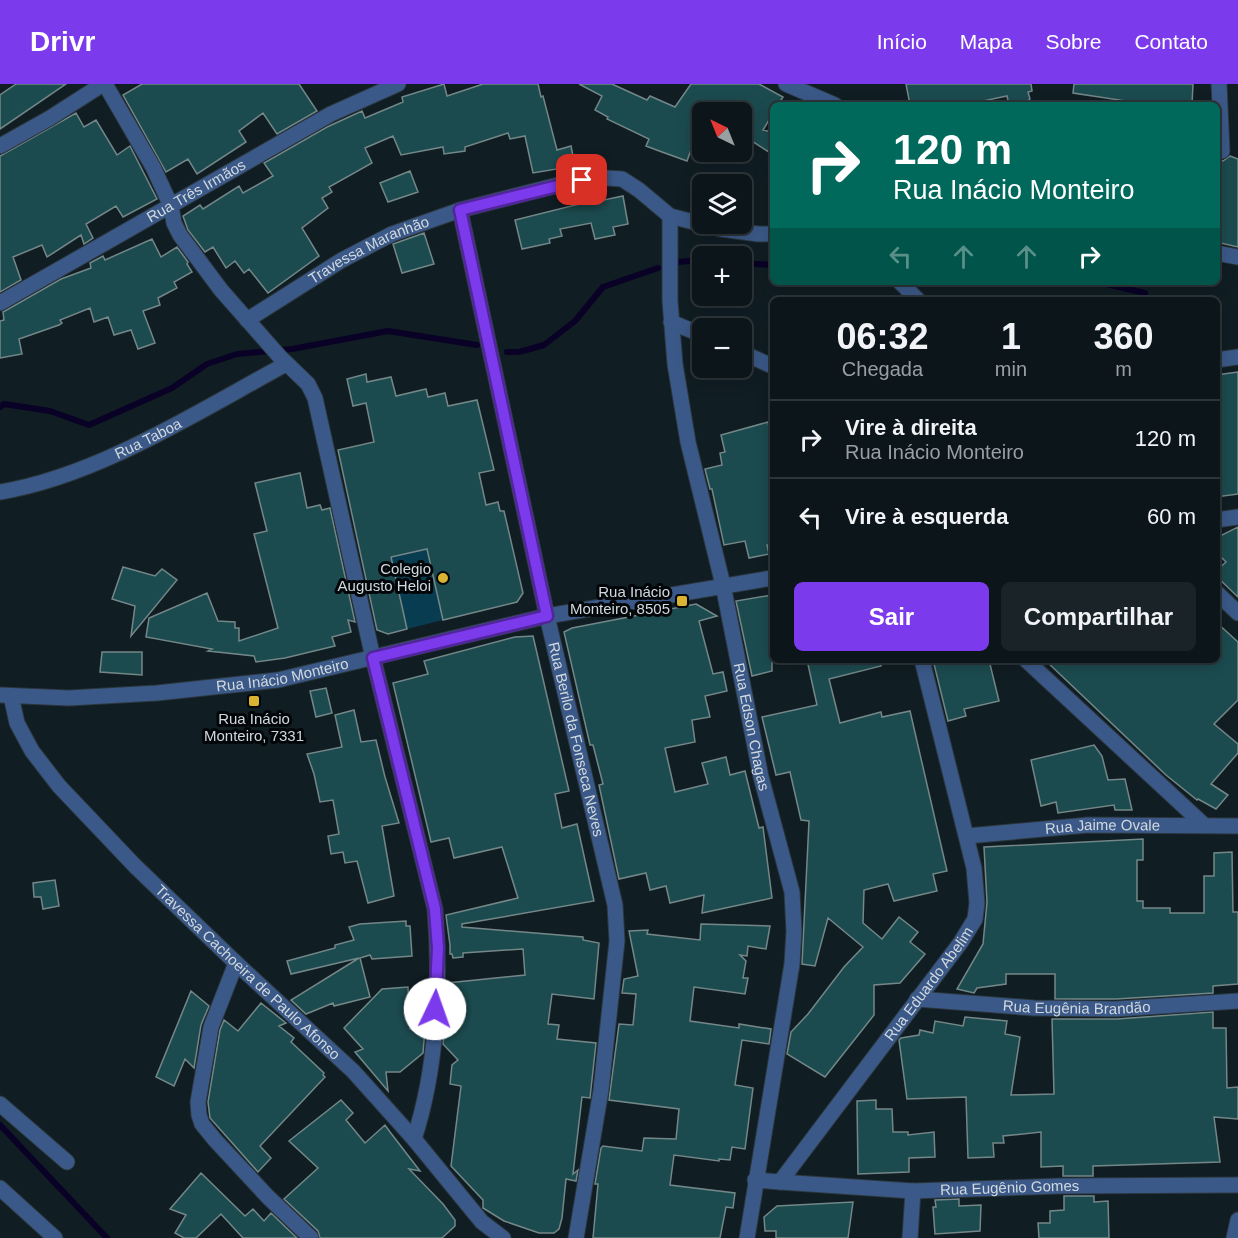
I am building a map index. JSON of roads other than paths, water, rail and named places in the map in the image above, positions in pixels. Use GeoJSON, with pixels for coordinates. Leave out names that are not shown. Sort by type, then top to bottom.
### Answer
{"type":"FeatureCollection","features":[{"type":"Feature","properties":{"kind":"street"},"geometry":{"type":"LineString","coordinates":[[0,146],[104,84],[153,167],[171,206],[174,223],[180,235],[197,260],[250,323],[283,361],[308,384],[315,398],[373,658],[435,909],[438,948],[431,1065],[424,1107],[414,1139]]}},
{"type":"Feature","properties":{"kind":"street","name":"Rua Três Irmãos"},"geometry":{"type":"LineString","coordinates":[[0,303],[332,114],[398,84]]}},
{"type":"Feature","properties":{"kind":"street"},"geometry":{"type":"LineString","coordinates":[[786,84],[828,102]]}},
{"type":"Feature","properties":{"kind":"street"},"geometry":{"type":"LineString","coordinates":[[1219,84],[1219,102]]}},
{"type":"Feature","properties":{"kind":"street"},"geometry":{"type":"LineString","coordinates":[[1220,151],[1238,155]]}},
{"type":"Feature","properties":{"kind":"street","name":"Travessa Maranhão"},"geometry":{"type":"LineString","coordinates":[[250,323],[342,260],[392,234],[460,210],[582,180],[622,179],[670,216],[721,229],[770,234]]}},
{"type":"Feature","properties":{"kind":"street","name":"Rua Berilo da Fonseca Neves"},"geometry":{"type":"LineString","coordinates":[[460,210],[547,616],[615,905],[617,941],[601,1090],[576,1238]]}},
{"type":"Feature","properties":{"kind":"street","name":"Rua Edson Chagas"},"geometry":{"type":"LineString","coordinates":[[670,216],[671,322],[675,364],[688,442],[723,585],[761,777],[792,892],[794,931],[792,964],[747,1238]]}},
{"type":"Feature","properties":{"kind":"street"},"geometry":{"type":"LineString","coordinates":[[1220,254],[1238,257]]}},
{"type":"Feature","properties":{"kind":"street"},"geometry":{"type":"LineString","coordinates":[[903,285],[915,297]]}},
{"type":"Feature","properties":{"kind":"street"},"geometry":{"type":"LineString","coordinates":[[671,322],[692,331]]}},
{"type":"Feature","properties":{"kind":"street"},"geometry":{"type":"LineString","coordinates":[[752,357],[770,365]]}},
{"type":"Feature","properties":{"kind":"street"},"geometry":{"type":"LineString","coordinates":[[1220,359],[1238,357]]}},
{"type":"Feature","properties":{"kind":"street","name":"Rua Taboa"},"geometry":{"type":"LineString","coordinates":[[0,492],[44,482],[88,466],[141,442],[283,361]]}},
{"type":"Feature","properties":{"kind":"street"},"geometry":{"type":"LineString","coordinates":[[1220,519],[1238,517]]}},
{"type":"Feature","properties":{"kind":"street","name":"Rua Inácio Monteiro"},"geometry":{"type":"LineString","coordinates":[[6,695],[69,698],[157,693],[278,680],[547,616],[770,578]]}},
{"type":"Feature","properties":{"kind":"street"},"geometry":{"type":"LineString","coordinates":[[1220,596],[1238,613]]}},
{"type":"Feature","properties":{"kind":"street","name":"Rua Eduardo Abelim"},"geometry":{"type":"LineString","coordinates":[[780,1182],[961,942],[975,919],[978,903],[974,868],[923,663]]}},
{"type":"Feature","properties":{"kind":"street"},"geometry":{"type":"LineString","coordinates":[[1029,663],[1204,825]]}},
{"type":"Feature","properties":{"kind":"street","name":"Travessa Cachoeira de Paulo Afonso"},"geometry":{"type":"LineString","coordinates":[[6,695],[17,723],[32,751],[59,786],[135,866],[353,1071],[414,1139],[482,1222],[503,1238]]}},
{"type":"Feature","properties":{"kind":"street","name":"Rua Jaime Ovale"},"geometry":{"type":"LineString","coordinates":[[967,836],[1088,825],[1238,826]]}},
{"type":"Feature","properties":{"kind":"street"},"geometry":{"type":"LineString","coordinates":[[236,963],[211,1027],[198,1102],[199,1115],[202,1124],[215,1140],[268,1197],[311,1238]]}},
{"type":"Feature","properties":{"kind":"street","name":"Rua Eugênia Brandão"},"geometry":{"type":"LineString","coordinates":[[917,999],[1034,1008],[1116,1009],[1238,1001]]}},
{"type":"Feature","properties":{"kind":"street"},"geometry":{"type":"LineString","coordinates":[[0,1104],[68,1162]]}},
{"type":"Feature","properties":{"kind":"street"},"geometry":{"type":"LineString","coordinates":[[755,1180],[780,1182]]}},
{"type":"Feature","properties":{"kind":"street","name":"Rua Eugênio Gomes"},"geometry":{"type":"LineString","coordinates":[[780,1182],[913,1191],[1060,1186],[1238,1185]]}},
{"type":"Feature","properties":{"kind":"street"},"geometry":{"type":"LineString","coordinates":[[0,1188],[55,1238]]}},
{"type":"Feature","properties":{"kind":"street"},"geometry":{"type":"LineString","coordinates":[[910,1238],[913,1191]]}},
{"type":"Feature","properties":{"kind":"street"},"geometry":{"type":"LineString","coordinates":[[1234,1238],[1238,1220]]}},
{"type":"Feature","properties":{"kind":"waterway"},"geometry":{"type":"LineString","coordinates":[[677,262],[692,261]]}},
{"type":"Feature","properties":{"kind":"waterway"},"geometry":{"type":"LineString","coordinates":[[752,264],[770,265]]}},
{"type":"Feature","properties":{"kind":"waterway"},"geometry":{"type":"LineString","coordinates":[[507,352],[519,352],[544,345],[575,321],[603,287],[658,268]]}},
{"type":"Feature","properties":{"kind":"waterway"},"geometry":{"type":"LineString","coordinates":[[1111,285],[1145,293]]}},
{"type":"Feature","properties":{"kind":"waterway"},"geometry":{"type":"LineString","coordinates":[[0,407],[4,404],[50,411],[89,425],[172,388],[207,364],[237,354],[292,349],[388,331],[477,345]]}},
{"type":"Feature","properties":{"kind":"waterway"},"geometry":{"type":"LineString","coordinates":[[0,1125],[107,1238]]}},
{"type":"Feature","properties":{"kind":"place","name":"Colegio Augusto Heloi"},"geometry":{"type":"Point","coordinates":[443,578]}},
{"type":"Feature","properties":{"kind":"place","name":"Rua Inácio Monteiro, 8505"},"geometry":{"type":"Point","coordinates":[682,601]}},
{"type":"Feature","properties":{"kind":"place","name":"Rua Inácio Monteiro, 7331"},"geometry":{"type":"Point","coordinates":[254,701]}}]}
